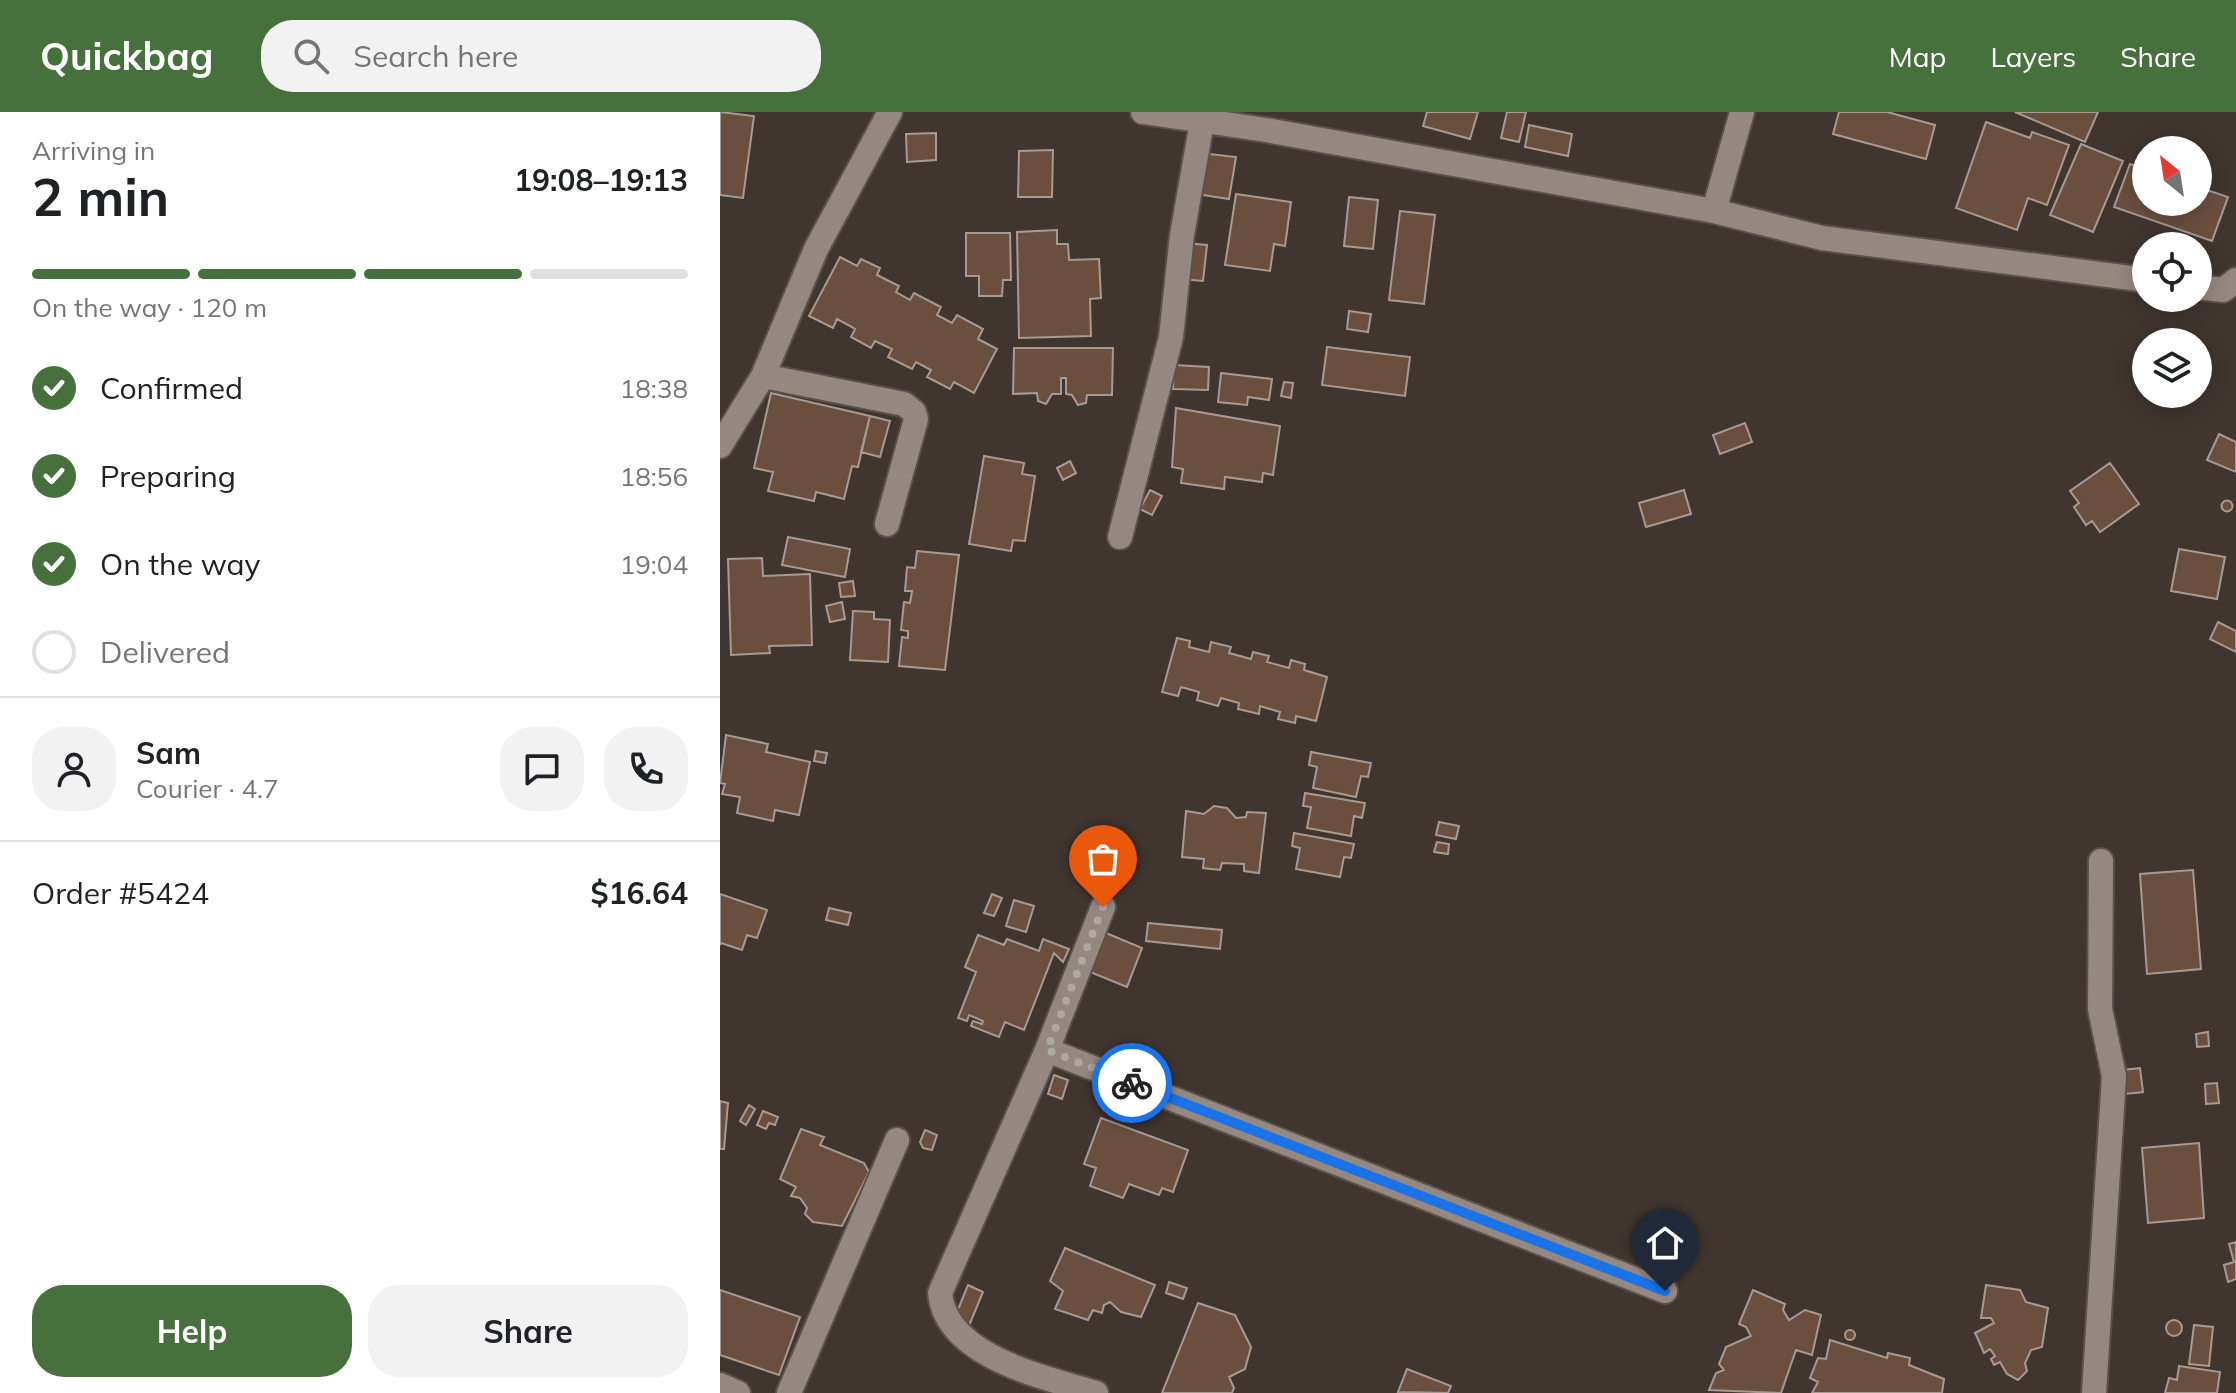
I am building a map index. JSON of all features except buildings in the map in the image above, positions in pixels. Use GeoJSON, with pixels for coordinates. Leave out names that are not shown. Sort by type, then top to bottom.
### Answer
{"type":"FeatureCollection","features":[{"type":"Feature","properties":{"kind":"street"},"geometry":{"type":"LineString","coordinates":[[720,446],[763,376],[816,249],[890,112]]}},
{"type":"Feature","properties":{"kind":"street"},"geometry":{"type":"LineString","coordinates":[[1143,112],[1206,117],[1714,211],[1822,238],[2132,278]]}},
{"type":"Feature","properties":{"kind":"street"},"geometry":{"type":"LineString","coordinates":[[1714,211],[1742,112]]}},
{"type":"Feature","properties":{"kind":"street"},"geometry":{"type":"LineString","coordinates":[[1120,537],[1171,337],[1182,235],[1206,117]]}},
{"type":"Feature","properties":{"kind":"street"},"geometry":{"type":"LineString","coordinates":[[2212,288],[2232,289]]}},
{"type":"Feature","properties":{"kind":"street"},"geometry":{"type":"LineString","coordinates":[[763,376],[904,404],[914,412],[916,419],[887,524]]}},
{"type":"Feature","properties":{"kind":"street"},"geometry":{"type":"LineString","coordinates":[[2094,1393],[2114,1076],[2100,1009],[2101,861]]}},
{"type":"Feature","properties":{"kind":"street"},"geometry":{"type":"LineString","coordinates":[[1096,1393],[1037,1375],[970,1345],[957,1334],[942,1312],[940,1293],[1047,1050],[1103,907]]}},
{"type":"Feature","properties":{"kind":"street"},"geometry":{"type":"LineString","coordinates":[[1047,1050],[1665,1291]]}},
{"type":"Feature","properties":{"kind":"street"},"geometry":{"type":"LineString","coordinates":[[789,1393],[897,1140]]}},
{"type":"Feature","properties":{"kind":"street"},"geometry":{"type":"LineString","coordinates":[[720,1385],[738,1393]]}},
{"type":"Feature","properties":{"kind":"way so far"},"geometry":{"type":"LineString","coordinates":[[1103,907],[1047,1050],[1132,1083]]}},
{"type":"Feature","properties":{"kind":"route"},"geometry":{"type":"LineString","coordinates":[[1132,1083],[1665,1291]]}}]}
